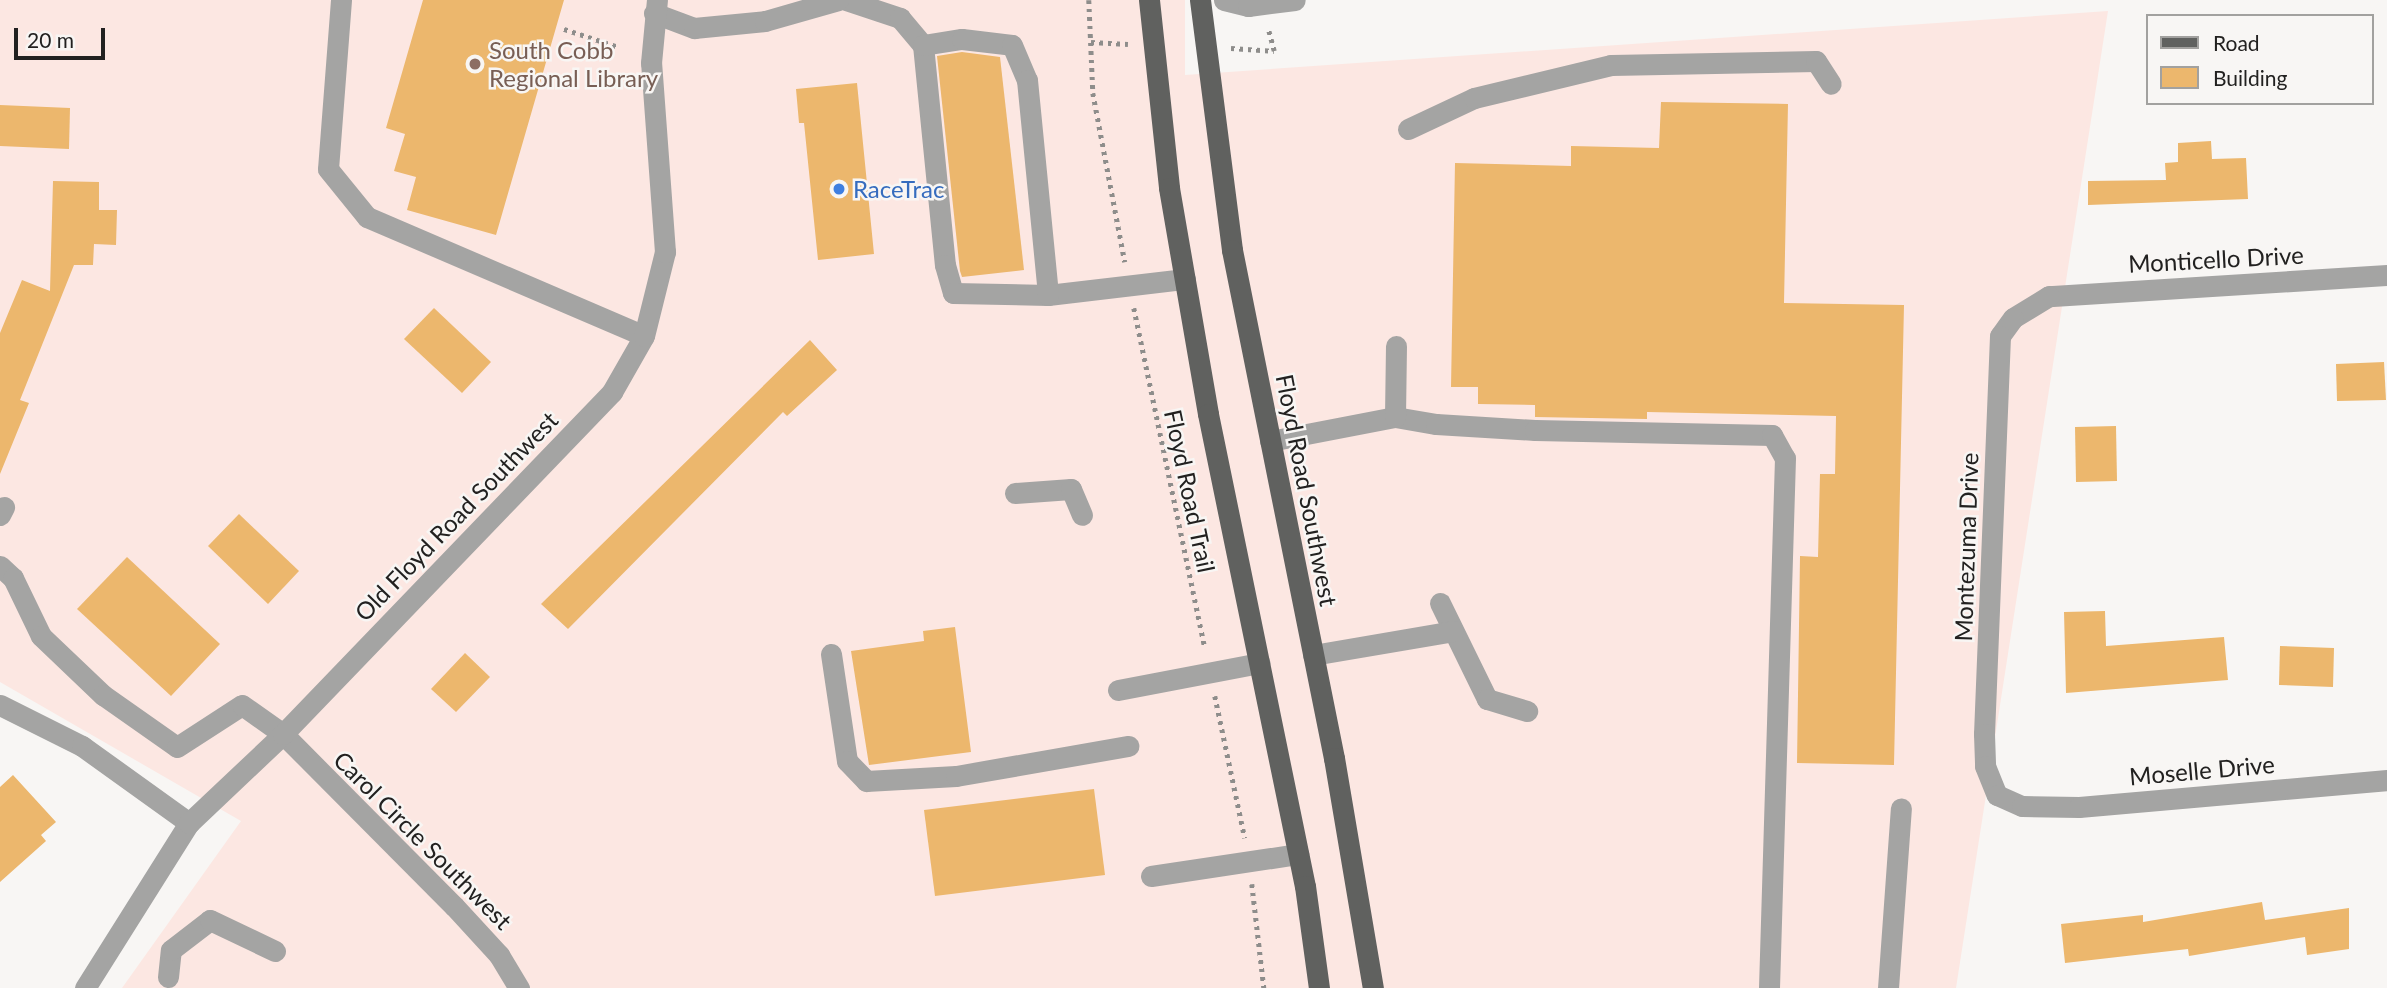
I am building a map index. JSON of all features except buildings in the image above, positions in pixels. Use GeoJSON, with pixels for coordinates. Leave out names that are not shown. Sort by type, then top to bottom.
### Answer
{"type":"FeatureCollection","features":[{"type":"Feature","properties":{"kind":"main road"},"geometry":{"type":"LineString","coordinates":[[1149,0],[1169,188],[1298,854],[1319,988]]}},
{"type":"Feature","properties":{"kind":"main road","name":"Floyd Road Southwest"},"geometry":{"type":"LineString","coordinates":[[1200,0],[1232,250],[1313,655],[1373,988]]}},
{"type":"Feature","properties":{"kind":"street"},"geometry":{"type":"LineString","coordinates":[[341,0],[328,169],[367,216],[644,336]]}},
{"type":"Feature","properties":{"kind":"street"},"geometry":{"type":"LineString","coordinates":[[656,6],[694,28],[765,21],[838,0]]}},
{"type":"Feature","properties":{"kind":"street"},"geometry":{"type":"LineString","coordinates":[[846,0],[900,18],[923,45],[945,265],[953,293],[1048,295],[1185,279]]}},
{"type":"Feature","properties":{"kind":"street"},"geometry":{"type":"LineString","coordinates":[[1224,0],[1248,6],[1295,0]]}},
{"type":"Feature","properties":{"kind":"street","name":"Old Floyd Road Southwest"},"geometry":{"type":"LineString","coordinates":[[85,988],[189,823],[283,734],[612,392],[644,336],[665,252],[651,63],[656,6]]}},
{"type":"Feature","properties":{"kind":"street"},"geometry":{"type":"LineString","coordinates":[[923,45],[961,39],[1012,44],[1027,80],[1048,295]]}},
{"type":"Feature","properties":{"kind":"street"},"geometry":{"type":"LineString","coordinates":[[1408,129],[1474,98],[1611,65],[1816,61],[1830,84]]}},
{"type":"Feature","properties":{"kind":"street","name":"Monticello Drive"},"geometry":{"type":"LineString","coordinates":[[2049,296],[2387,275]]}},
{"type":"Feature","properties":{"kind":"street","name":"Montezuma Drive"},"geometry":{"type":"LineString","coordinates":[[2022,806],[1997,795],[1985,766],[2000,336],[2013,318],[2049,296]]}},
{"type":"Feature","properties":{"kind":"street"},"geometry":{"type":"LineString","coordinates":[[1395,416],[1396,346]]}},
{"type":"Feature","properties":{"kind":"street"},"geometry":{"type":"LineString","coordinates":[[1270,441],[1395,416],[1436,424],[1535,430],[1772,435],[1785,458],[1769,988]]}},
{"type":"Feature","properties":{"kind":"street"},"geometry":{"type":"LineString","coordinates":[[1015,493],[1071,489],[1082,515]]}},
{"type":"Feature","properties":{"kind":"street","name":"Carol Circle Southwest"},"geometry":{"type":"LineString","coordinates":[[0,566],[13,578],[41,636],[103,695],[177,747],[242,705],[283,734],[454,906],[499,956],[519,988]]}},
{"type":"Feature","properties":{"kind":"street"},"geometry":{"type":"LineString","coordinates":[[1440,603],[1487,699],[1527,711]]}},
{"type":"Feature","properties":{"kind":"street"},"geometry":{"type":"LineString","coordinates":[[1313,655],[1453,631]]}},
{"type":"Feature","properties":{"kind":"street"},"geometry":{"type":"LineString","coordinates":[[831,654],[847,761],[866,781],[956,776],[1128,746]]}},
{"type":"Feature","properties":{"kind":"street"},"geometry":{"type":"LineString","coordinates":[[1118,690],[1259,663]]}},
{"type":"Feature","properties":{"kind":"street"},"geometry":{"type":"LineString","coordinates":[[0,705],[82,746],[189,823]]}},
{"type":"Feature","properties":{"kind":"street","name":"Moselle Drive"},"geometry":{"type":"LineString","coordinates":[[2022,806],[2079,807],[2387,780]]}},
{"type":"Feature","properties":{"kind":"street"},"geometry":{"type":"LineString","coordinates":[[1888,988],[1901,808]]}},
{"type":"Feature","properties":{"kind":"street"},"geometry":{"type":"LineString","coordinates":[[1151,876],[1298,854]]}},
{"type":"Feature","properties":{"kind":"street"},"geometry":{"type":"LineString","coordinates":[[168,977],[172,950],[210,920],[275,951]]}},
{"type":"Feature","properties":{"kind":"path","name":"Floyd Road Trail"},"geometry":{"type":"LineString","coordinates":[[1089,0],[1093,93],[1130,286],[1250,861],[1264,988]]}},
{"type":"Feature","properties":{"kind":"path"},"geometry":{"type":"LineString","coordinates":[[564,29],[619,47]]}},
{"type":"Feature","properties":{"kind":"shaded area"},"geometry":{"type":"Polygon","coordinates":[[[0,0],[1185,0],[1185,75],[2108,11],[1956,988],[122,988],[241,821],[0,682],[0,0]]]}},
{"type":"Feature","properties":{"kind":"place","name":"South Cobb Regional Library"},"geometry":{"type":"Point","coordinates":[475,64]}},
{"type":"Feature","properties":{"kind":"place","name":"RaceTrac"},"geometry":{"type":"Point","coordinates":[839,189]}}]}
